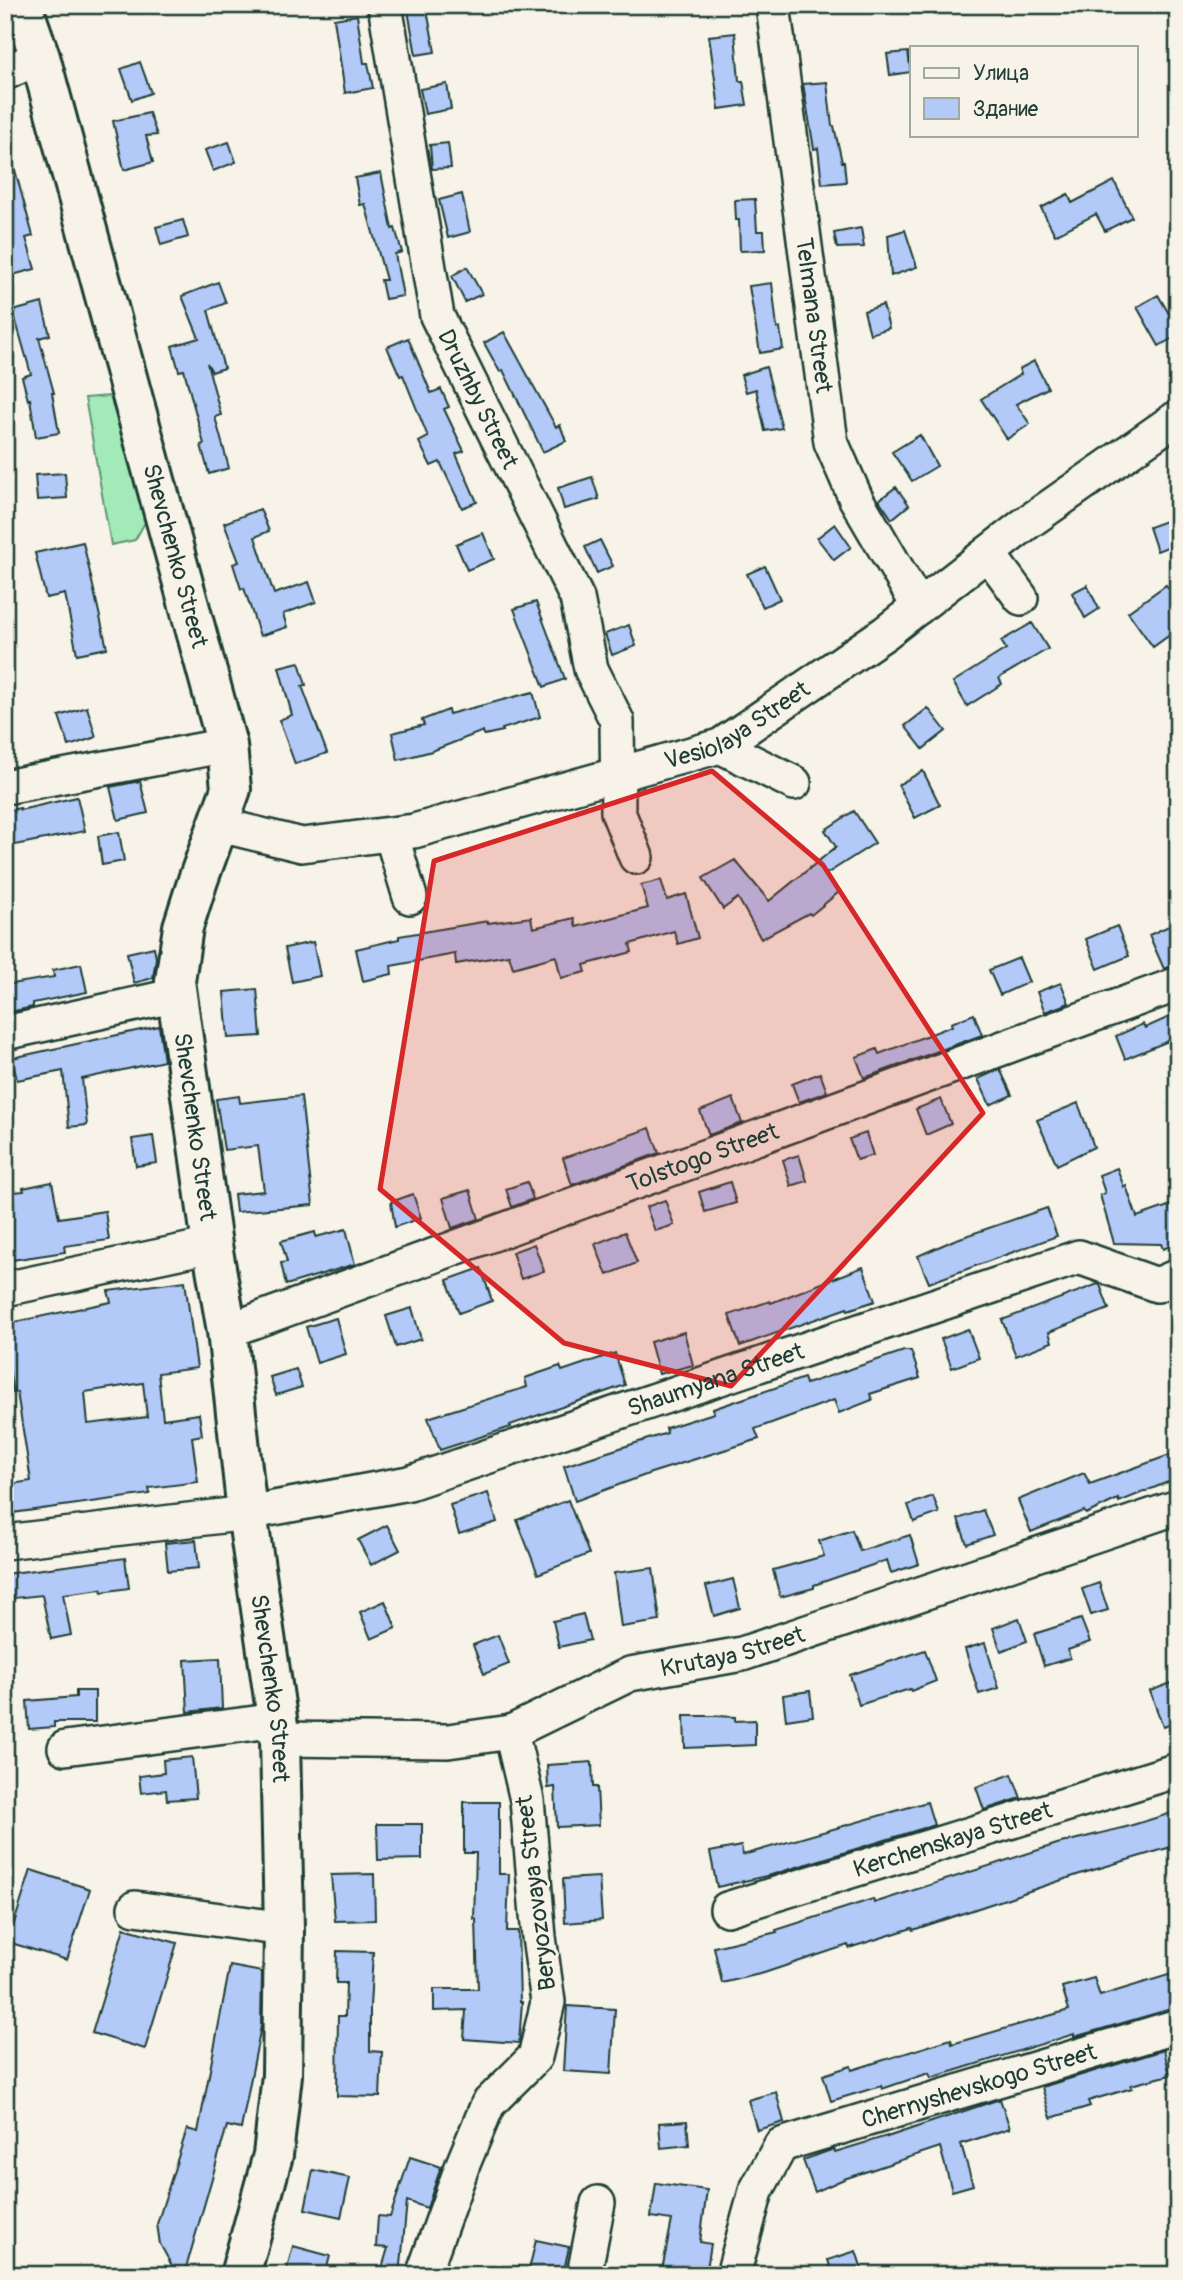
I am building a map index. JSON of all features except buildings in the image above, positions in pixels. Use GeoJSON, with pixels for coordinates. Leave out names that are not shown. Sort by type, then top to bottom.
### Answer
{"type":"FeatureCollection","features":[{"type":"Feature","properties":{"kind":"main road","name":"Shevchenko Street"},"geometry":{"type":"LineString","coordinates":[[22,5],[40,57],[227,745],[231,789],[183,928],[175,981],[212,1245],[227,1331],[247,1513],[279,1730],[284,1928],[282,2075],[273,2155],[240,2275]]}},
{"type":"Feature","properties":{"kind":"street","name":"Druzhby Street"},"geometry":{"type":"LineString","coordinates":[[385,5],[437,316],[577,598],[591,669],[617,721],[618,812],[636,857]]}},
{"type":"Feature","properties":{"kind":"street","name":"Telmana Street"},"geometry":{"type":"LineString","coordinates":[[773,5],[831,442],[856,499],[919,607]]}},
{"type":"Feature","properties":{"kind":"street"},"geometry":{"type":"LineString","coordinates":[[5,73],[40,57]]}},
{"type":"Feature","properties":{"kind":"street","name":"Vesiolaya Street"},"geometry":{"type":"LineString","coordinates":[[220,825],[302,845],[414,831],[720,746],[885,633],[1024,525],[1178,417]]}},
{"type":"Feature","properties":{"kind":"street"},"geometry":{"type":"LineString","coordinates":[[988,553],[1021,598]]}},
{"type":"Feature","properties":{"kind":"street"},"geometry":{"type":"LineString","coordinates":[[5,787],[227,745]]}},
{"type":"Feature","properties":{"kind":"street"},"geometry":{"type":"LineString","coordinates":[[720,746],[794,783]]}},
{"type":"Feature","properties":{"kind":"street"},"geometry":{"type":"LineString","coordinates":[[391,834],[410,897]]}},
{"type":"Feature","properties":{"kind":"street","name":"Tolstogo Street"},"geometry":{"type":"LineString","coordinates":[[227,1331],[1178,984]]}},
{"type":"Feature","properties":{"kind":"street"},"geometry":{"type":"LineString","coordinates":[[5,1033],[177,995]]}},
{"type":"Feature","properties":{"kind":"street"},"geometry":{"type":"LineString","coordinates":[[5,1289],[212,1245]]}},
{"type":"Feature","properties":{"kind":"street","name":"Shaumyana Street"},"geometry":{"type":"LineString","coordinates":[[5,1542],[247,1513],[409,1483],[1079,1257],[1157,1285],[1178,1276]]}},
{"type":"Feature","properties":{"kind":"street","name":"Krutaya Street"},"geometry":{"type":"LineString","coordinates":[[65,1748],[279,1730],[447,1741],[511,1732],[630,1674],[742,1654],[1178,1507]]}},
{"type":"Feature","properties":{"kind":"street","name":"Beryozovaya Street"},"geometry":{"type":"LineString","coordinates":[[423,2275],[488,2104],[536,2057],[548,2002],[539,1937],[527,1800],[511,1732]]}},
{"type":"Feature","properties":{"kind":"street","name":"Kerchenskaya Street"},"geometry":{"type":"LineString","coordinates":[[727,1909],[1178,1770]]}},
{"type":"Feature","properties":{"kind":"street"},"geometry":{"type":"LineString","coordinates":[[135,1908],[284,1928]]}},
{"type":"Feature","properties":{"kind":"street","name":"Chernyshevskogo Street"},"geometry":{"type":"LineString","coordinates":[[733,2275],[756,2191],[781,2145],[1178,2026]]}},
{"type":"Feature","properties":{"kind":"street"},"geometry":{"type":"LineString","coordinates":[[584,2275],[598,2203]]}},
{"type":"Feature","properties":{"kind":"highlighted area"},"geometry":{"type":"Polygon","coordinates":[[[712,771],[823,865],[983,1113],[731,1386],[564,1343],[380,1189],[434,861],[712,771]]]}},
{"type":"Feature","properties":{"kind":"green space"},"geometry":{"type":"Polygon","coordinates":[[[110,396],[147,519],[135,540],[111,545],[85,398],[110,396]]]}}]}
